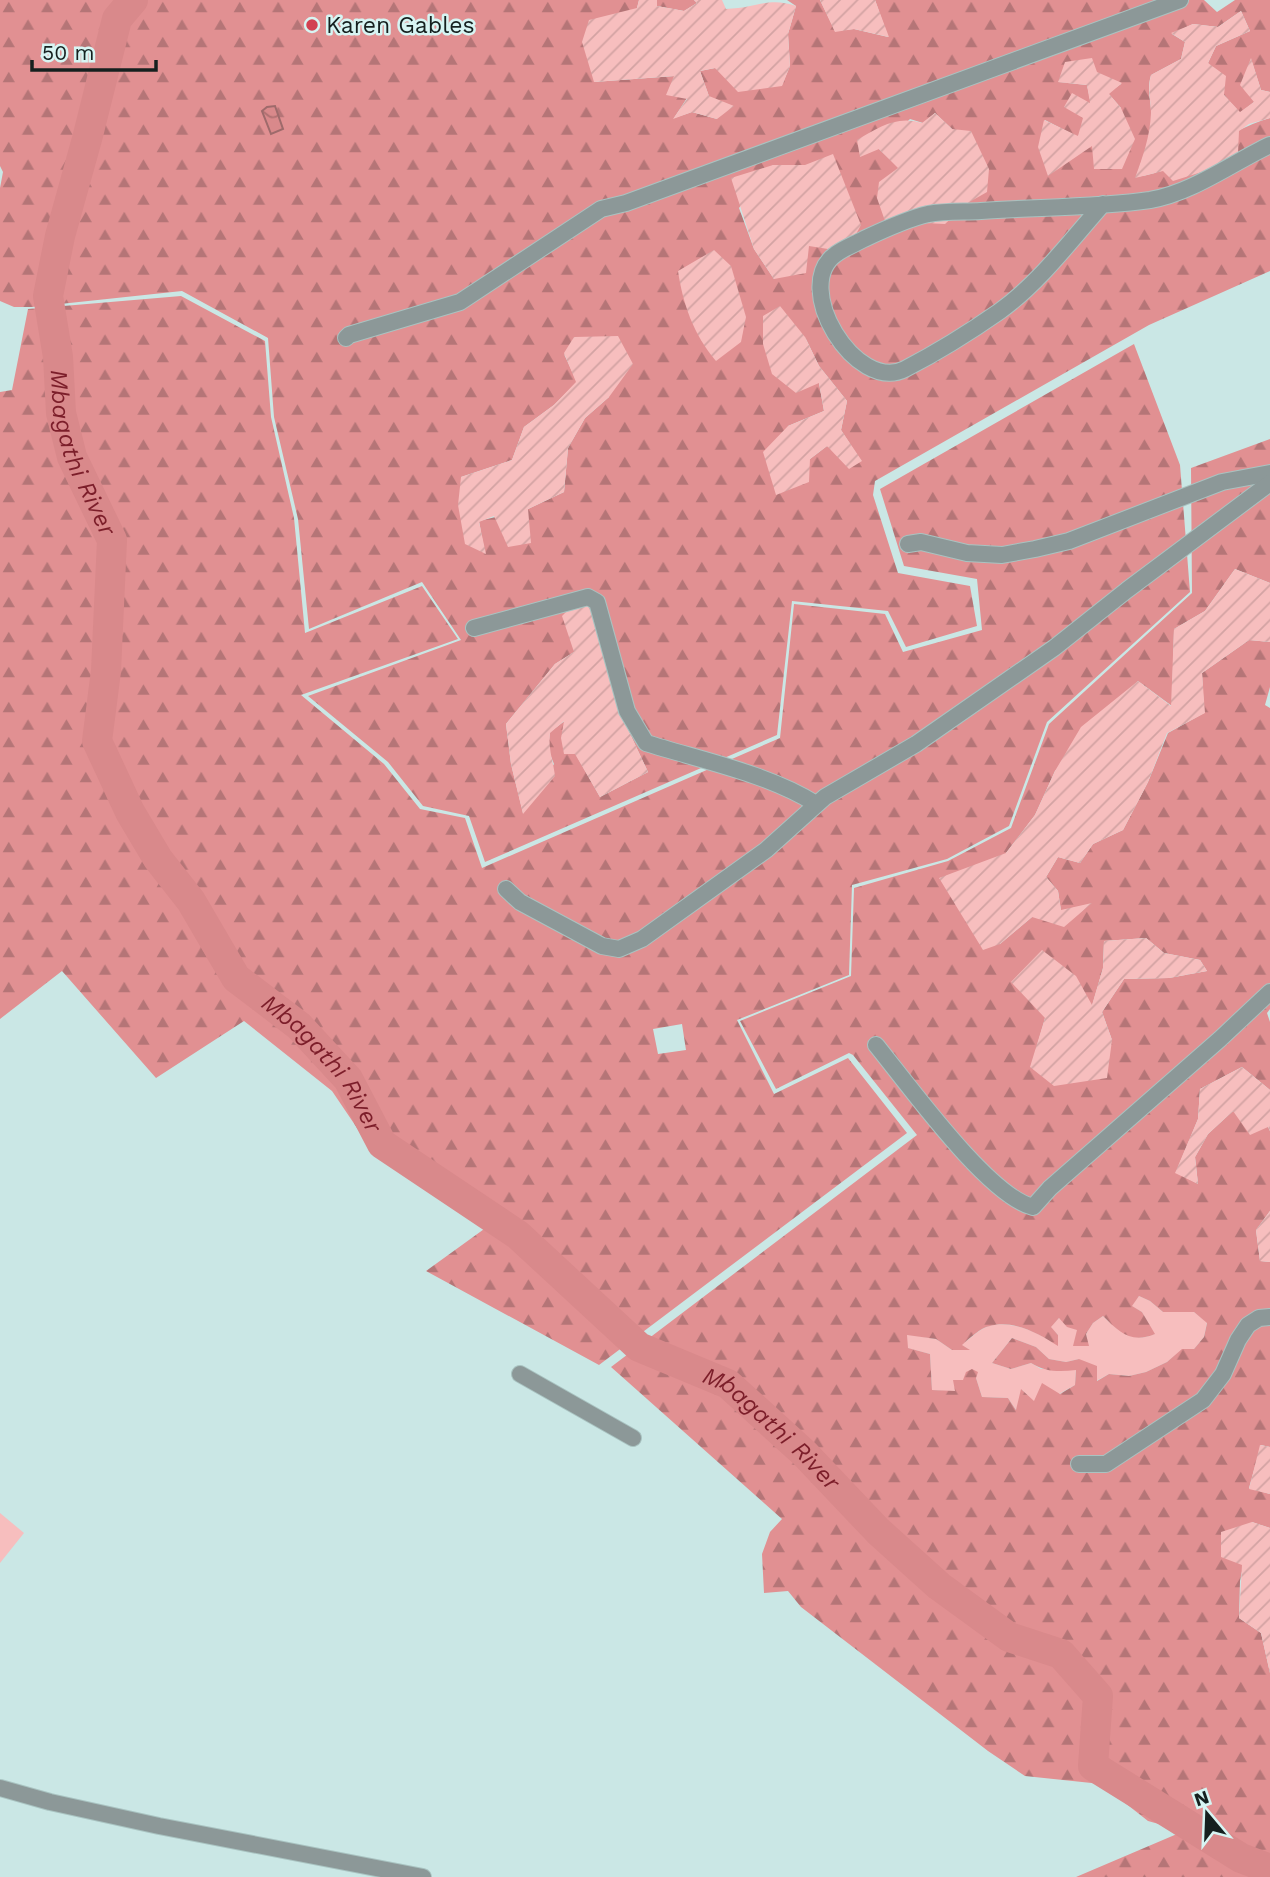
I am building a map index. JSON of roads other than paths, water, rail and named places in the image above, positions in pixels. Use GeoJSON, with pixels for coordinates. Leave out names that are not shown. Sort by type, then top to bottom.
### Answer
{"type":"FeatureCollection","features":[{"type":"Feature","properties":{"kind":"street"},"geometry":{"type":"LineString","coordinates":[[346,338],[460,302],[601,209],[626,203],[1180,0]]}},
{"type":"Feature","properties":{"kind":"street"},"geometry":{"type":"LineString","coordinates":[[1103,204],[1040,275],[1002,310],[933,355],[900,371],[883,371],[861,363],[837,338],[826,315],[818,281],[826,263],[836,253],[877,233],[928,214],[1153,199],[1187,188],[1270,145]]}},
{"type":"Feature","properties":{"kind":"street"},"geometry":{"type":"LineString","coordinates":[[908,544],[921,542],[967,553],[1002,555],[1035,549],[1069,541],[1222,482],[1270,472]]}},
{"type":"Feature","properties":{"kind":"street"},"geometry":{"type":"LineString","coordinates":[[506,889],[520,902],[602,946],[619,949],[642,939],[766,850],[833,791],[916,744],[1054,648],[1270,483]]}},
{"type":"Feature","properties":{"kind":"street"},"geometry":{"type":"LineString","coordinates":[[474,628],[588,597],[597,602],[627,711],[646,743],[751,776],[803,796],[816,804]]}},
{"type":"Feature","properties":{"kind":"street"},"geometry":{"type":"LineString","coordinates":[[876,1045],[978,1169],[1004,1192],[1033,1207],[1050,1188],[1270,992]]}},
{"type":"Feature","properties":{"kind":"street"},"geometry":{"type":"LineString","coordinates":[[1079,1464],[1106,1464],[1203,1400],[1223,1374],[1248,1325],[1259,1318],[1270,1317]]}},
{"type":"Feature","properties":{"kind":"street"},"geometry":{"type":"LineString","coordinates":[[520,1374],[633,1438]]}},
{"type":"Feature","properties":{"kind":"street"},"geometry":{"type":"LineString","coordinates":[[0,1788],[159,1826],[423,1877]]}},
{"type":"Feature","properties":{"kind":"water"},"geometry":{"type":"Polygon","coordinates":[[[275,106],[283,129],[271,134],[262,111],[275,106]]]}},
{"type":"Feature","properties":{"kind":"waterway","name":"Mbagathi River"},"geometry":{"type":"LineString","coordinates":[[133,0],[117,19],[60,236],[48,296],[58,357],[61,413],[72,457],[112,540],[106,671],[97,741],[130,812],[158,859],[191,901],[236,978],[299,1026],[348,1079],[382,1144],[518,1235],[639,1347],[728,1384],[804,1453],[878,1531],[939,1586],[1009,1637],[1061,1654],[1098,1696],[1093,1766],[1241,1858],[1270,1869]]}},
{"type":"Feature","properties":{"kind":"place","name":"Karen Gables"},"geometry":{"type":"Point","coordinates":[312,25]}}]}
